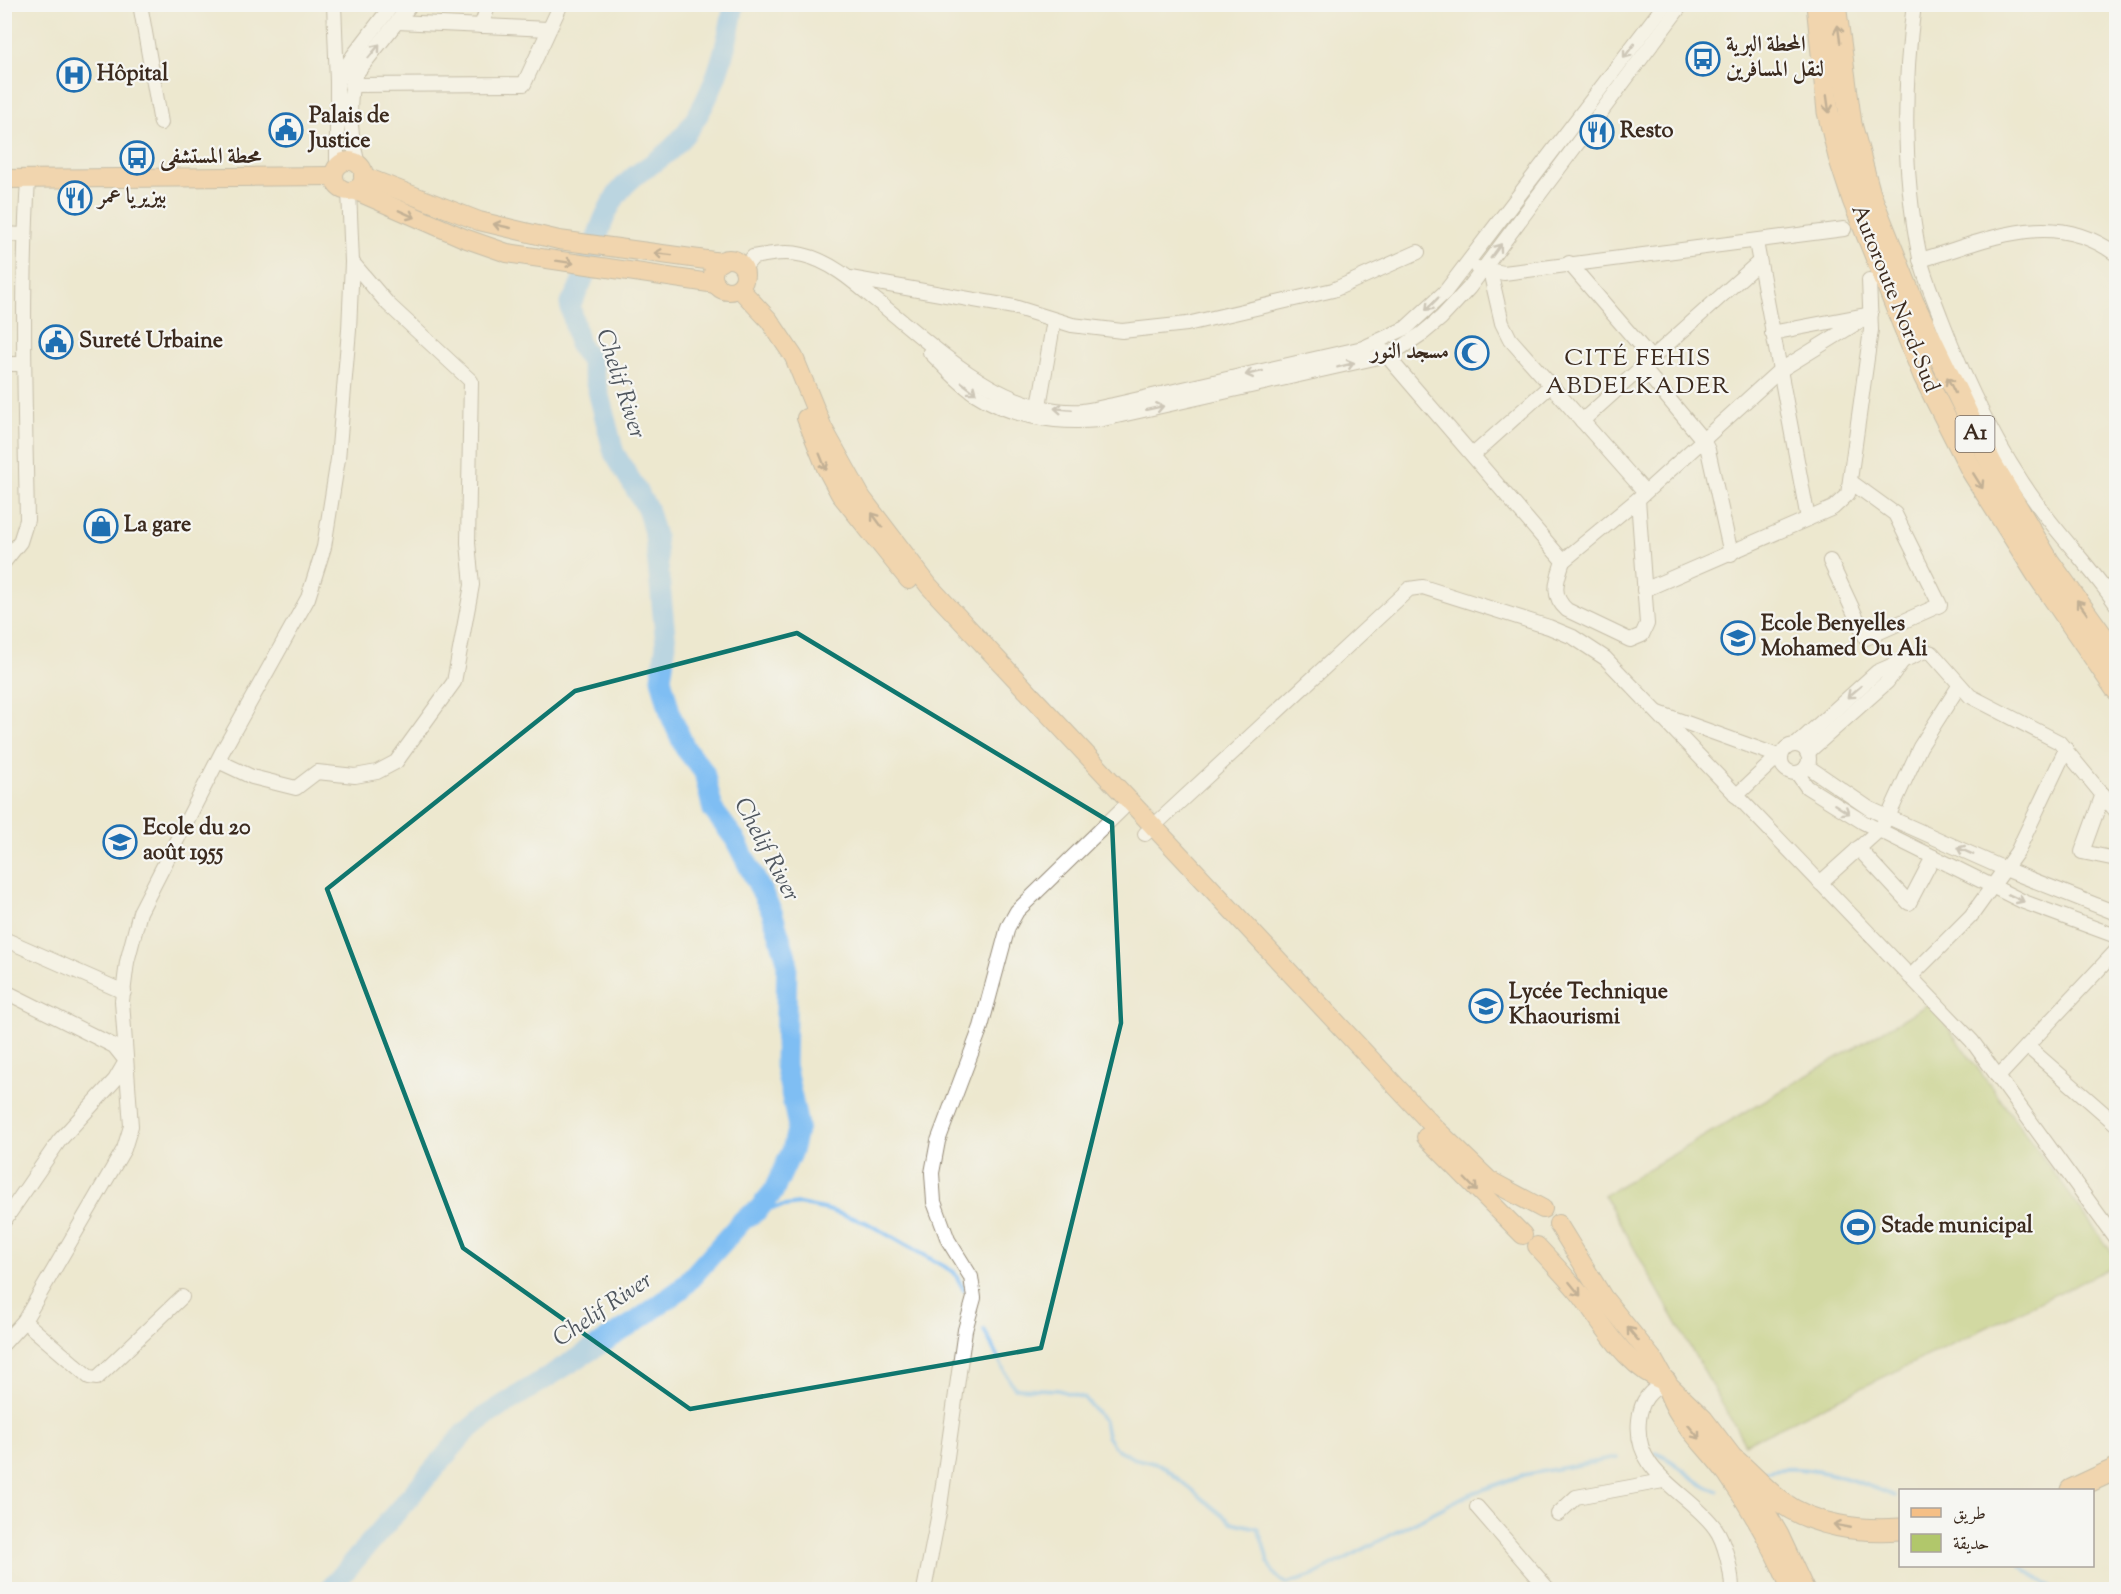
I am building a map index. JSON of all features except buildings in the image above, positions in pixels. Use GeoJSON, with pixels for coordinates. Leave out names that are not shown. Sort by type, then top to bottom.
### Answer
{"type":"FeatureCollection","features":[{"type":"Feature","properties":{"kind":"highway","name":"Autoroute Nord-Sud"},"geometry":{"type":"LineString","coordinates":[[1818,4],[1828,112],[1839,157],[1853,200],[1924,376],[1972,471],[2037,574],[2116,689]]}},
{"type":"Feature","properties":{"kind":"highway","name":"Autoroute Nord-Sud"},"geometry":{"type":"LineString","coordinates":[[1835,4],[1851,124],[1870,194],[1913,302],[1991,463],[2049,562],[2116,655]]}},
{"type":"Feature","properties":{"kind":"highway"},"geometry":{"type":"LineString","coordinates":[[1666,1382],[1678,1414],[1726,1470],[1753,1509],[1793,1590]]}},
{"type":"Feature","properties":{"kind":"highway"},"geometry":{"type":"LineString","coordinates":[[1736,1461],[1782,1502],[1808,1516],[1839,1526],[1870,1530],[1899,1529]]}},
{"type":"Feature","properties":{"kind":"highway"},"geometry":{"type":"LineString","coordinates":[[2075,1489],[2116,1469]]}},
{"type":"Feature","properties":{"kind":"main road"},"geometry":{"type":"LineString","coordinates":[[4,179],[335,172],[345,162],[356,181],[464,238],[507,253],[716,284]]}},
{"type":"Feature","properties":{"kind":"main road"},"geometry":{"type":"LineString","coordinates":[[335,172],[337,186],[356,181],[479,221],[559,240],[721,262],[736,261],[743,269],[745,279],[739,288],[724,291],[716,284],[713,274],[721,262]]}},
{"type":"Feature","properties":{"kind":"main road"},"geometry":{"type":"LineString","coordinates":[[739,288],[769,320],[785,348],[794,357],[839,461],[890,537],[929,586],[1467,1181],[1530,1240],[1571,1283],[1635,1364],[1649,1375],[1666,1382]]}},
{"type":"Feature","properties":{"kind":"main road"},"geometry":{"type":"LineString","coordinates":[[785,348],[786,362],[825,468],[857,519],[946,621],[1122,809],[1149,830],[1470,1164],[1504,1190],[1553,1214],[1603,1297],[1653,1359],[1666,1382],[1704,1419],[1736,1461],[1779,1534],[1805,1590]]}},
{"type":"Feature","properties":{"kind":"main road"},"geometry":{"type":"LineString","coordinates":[[1530,1240],[1523,1218],[1531,1210],[1543,1209]]}},
{"type":"Feature","properties":{"kind":"main road"},"geometry":{"type":"LineString","coordinates":[[1530,1240],[1553,1240],[1558,1224]]}},
{"type":"Feature","properties":{"kind":"street"},"geometry":{"type":"LineString","coordinates":[[140,4],[161,123]]}},
{"type":"Feature","properties":{"kind":"street"},"geometry":{"type":"LineString","coordinates":[[334,4],[337,82],[335,172]]}},
{"type":"Feature","properties":{"kind":"street"},"geometry":{"type":"LineString","coordinates":[[337,82],[353,56],[393,4]]}},
{"type":"Feature","properties":{"kind":"street"},"geometry":{"type":"LineString","coordinates":[[4,1343],[24,1321],[124,1149],[131,1126],[124,992],[127,962],[140,912],[218,761],[308,598],[324,547],[338,459],[352,262],[356,181],[350,103],[351,85],[355,75],[411,4]]}},
{"type":"Feature","properties":{"kind":"street"},"geometry":{"type":"LineString","coordinates":[[481,26],[489,4]]}},
{"type":"Feature","properties":{"kind":"street"},"geometry":{"type":"LineString","coordinates":[[351,85],[524,84],[561,4]]}},
{"type":"Feature","properties":{"kind":"street"},"geometry":{"type":"LineString","coordinates":[[743,269],[753,257],[793,253],[819,260],[848,278],[976,379],[999,392],[1039,406],[1081,411],[1376,343],[1406,328],[1424,313],[1467,263],[1665,4]]}},
{"type":"Feature","properties":{"kind":"street"},"geometry":{"type":"LineString","coordinates":[[848,278],[974,392],[1019,414],[1048,421],[1074,423],[1099,420],[1336,368],[1386,354],[1402,347],[1442,318],[1486,271],[1682,4]]}},
{"type":"Feature","properties":{"kind":"street"},"geometry":{"type":"LineString","coordinates":[[1914,4],[1906,112],[1910,195],[1920,260],[1953,349],[1992,429],[2039,508],[2100,580],[2116,604]]}},
{"type":"Feature","properties":{"kind":"street"},"geometry":{"type":"LineString","coordinates":[[397,22],[548,29]]}},
{"type":"Feature","properties":{"kind":"street"},"geometry":{"type":"LineString","coordinates":[[4,562],[20,542],[27,520],[24,235],[28,180]]}},
{"type":"Feature","properties":{"kind":"street"},"geometry":{"type":"LineString","coordinates":[[1467,263],[1486,271],[1504,273],[1844,229]]}},
{"type":"Feature","properties":{"kind":"street"},"geometry":{"type":"LineString","coordinates":[[1920,260],[2028,230],[2053,229],[2077,232],[2099,241],[2116,254]]}},
{"type":"Feature","properties":{"kind":"street"},"geometry":{"type":"LineString","coordinates":[[4,234],[24,235]]}},
{"type":"Feature","properties":{"kind":"street"},"geometry":{"type":"LineString","coordinates":[[1756,242],[1808,519]]}},
{"type":"Feature","properties":{"kind":"street"},"geometry":{"type":"LineString","coordinates":[[848,278],[1014,307],[1072,325],[1122,331],[1187,324],[1333,290],[1418,252]]}},
{"type":"Feature","properties":{"kind":"street"},"geometry":{"type":"LineString","coordinates":[[218,761],[252,777],[296,788],[317,772],[354,776],[377,772],[396,762],[454,682],[472,585],[468,543],[471,381],[388,304],[352,262]]}},
{"type":"Feature","properties":{"kind":"street"},"geometry":{"type":"LineString","coordinates":[[1582,421],[1759,262]]}},
{"type":"Feature","properties":{"kind":"street"},"geometry":{"type":"LineString","coordinates":[[1569,263],[1647,363],[1703,440],[1708,450],[1731,554]]}},
{"type":"Feature","properties":{"kind":"street"},"geometry":{"type":"LineString","coordinates":[[1486,271],[1505,332],[1582,421],[1642,496],[1647,624],[1642,635],[1630,640],[1567,610],[1558,603],[1555,593],[1563,561],[1642,496],[1779,371],[1871,314]]}},
{"type":"Feature","properties":{"kind":"street"},"geometry":{"type":"LineString","coordinates":[[1644,590],[1833,508],[1848,494],[1867,362],[1871,314],[1869,280]]}},
{"type":"Feature","properties":{"kind":"street"},"geometry":{"type":"LineString","coordinates":[[1772,333],[1871,314]]}},
{"type":"Feature","properties":{"kind":"street"},"geometry":{"type":"LineString","coordinates":[[1039,406],[1054,320]]}},
{"type":"Feature","properties":{"kind":"street"},"geometry":{"type":"LineString","coordinates":[[1376,343],[1563,561]]}},
{"type":"Feature","properties":{"kind":"street"},"geometry":{"type":"LineString","coordinates":[[4,364],[24,364]]}},
{"type":"Feature","properties":{"kind":"street"},"geometry":{"type":"LineString","coordinates":[[1473,456],[1551,385]]}},
{"type":"Feature","properties":{"kind":"street"},"geometry":{"type":"LineString","coordinates":[[1830,561],[1866,638],[1940,605],[1895,514],[1851,482]]}},
{"type":"Feature","properties":{"kind":"street"},"geometry":{"type":"LineString","coordinates":[[1149,830],[1409,589],[1423,587],[1573,637],[1605,658],[1972,1041],[2116,1239]]}},
{"type":"Feature","properties":{"kind":"street"},"geometry":{"type":"LineString","coordinates":[[1781,757],[1784,769],[1802,759],[1877,672],[1919,651],[1932,653],[1970,696],[2046,735],[2066,749],[2116,811]]}},
{"type":"Feature","properties":{"kind":"street"},"geometry":{"type":"LineString","coordinates":[[1820,883],[1879,830],[1888,817],[1920,747],[1959,686]]}},
{"type":"Feature","properties":{"kind":"street"},"geometry":{"type":"LineString","coordinates":[[1654,711],[1781,757]]}},
{"type":"Feature","properties":{"kind":"street"},"geometry":{"type":"LineString","coordinates":[[1736,796],[1771,763],[1781,757],[1787,748],[1870,809],[2006,869],[2116,913]]}},
{"type":"Feature","properties":{"kind":"street"},"geometry":{"type":"LineString","coordinates":[[1910,977],[1971,915],[2006,869],[2017,852],[2066,749]]}},
{"type":"Feature","properties":{"kind":"street"},"geometry":{"type":"LineString","coordinates":[[1802,759],[1807,787],[1879,830],[2024,902],[2116,936]]}},
{"type":"Feature","properties":{"kind":"street"},"geometry":{"type":"LineString","coordinates":[[2103,794],[2082,852],[2116,860]]}},
{"type":"Feature","properties":{"kind":"street"},"geometry":{"type":"LineString","coordinates":[[924,1590],[939,1513],[963,1340],[974,1298],[971,1278],[948,1240],[934,1202],[932,1173],[938,1141],[981,1028],[1012,919],[1017,911],[1122,809]]}},
{"type":"Feature","properties":{"kind":"street"},"geometry":{"type":"LineString","coordinates":[[1858,848],[1909,903],[1933,857]]}},
{"type":"Feature","properties":{"kind":"street"},"geometry":{"type":"LineString","coordinates":[[4,939],[124,992]]}},
{"type":"Feature","properties":{"kind":"street"},"geometry":{"type":"LineString","coordinates":[[1998,1077],[2116,951]]}},
{"type":"Feature","properties":{"kind":"street"},"geometry":{"type":"LineString","coordinates":[[4,991],[114,1046],[126,1061]]}},
{"type":"Feature","properties":{"kind":"street"},"geometry":{"type":"LineString","coordinates":[[2027,1046],[2116,1124]]}},
{"type":"Feature","properties":{"kind":"street"},"geometry":{"type":"LineString","coordinates":[[4,1221],[59,1141],[115,1080],[126,1061]]}},
{"type":"Feature","properties":{"kind":"street"},"geometry":{"type":"LineString","coordinates":[[24,1321],[89,1377],[97,1378],[182,1297]]}},
{"type":"Feature","properties":{"kind":"street"},"geometry":{"type":"LineString","coordinates":[[1666,1382],[1654,1388],[1644,1399],[1638,1429],[1646,1461],[1717,1530],[1732,1590]]}},
{"type":"Feature","properties":{"kind":"street"},"geometry":{"type":"LineString","coordinates":[[1558,1514],[1576,1497],[1663,1480]]}},
{"type":"Feature","properties":{"kind":"street"},"geometry":{"type":"LineString","coordinates":[[1477,1507],[1549,1590]]}},
{"type":"Feature","properties":{"kind":"highlighted area"},"geometry":{"type":"Polygon","coordinates":[[[797,633],[1112,823],[1121,1023],[1041,1348],[690,1409],[463,1248],[327,889],[575,691],[797,633]]]}},
{"type":"Feature","properties":{"kind":"green space","name":"Stade municipal"},"geometry":{"type":"Polygon","coordinates":[[[1930,1003],[2116,1258],[2116,1265],[1745,1444],[1604,1195],[1930,1003]]]}},
{"type":"Feature","properties":{"kind":"waterway","name":"Chelif River"},"geometry":{"type":"LineString","coordinates":[[329,1590],[464,1434],[484,1417],[637,1321],[681,1289],[743,1220],[758,1210],[773,1192],[792,1151],[798,1126],[785,1065],[787,960],[772,912],[735,839],[713,810],[704,772],[685,748],[671,716],[661,678],[666,644],[655,536],[647,508],[614,453],[590,360],[579,345],[570,304],[584,277],[604,219],[619,192],[630,180],[668,152],[694,121],[704,103],[720,64],[734,4]]}},
{"type":"Feature","properties":{"kind":"waterway"},"geometry":{"type":"LineString","coordinates":[[758,1210],[799,1204],[828,1210],[865,1222],[954,1272],[964,1290]]}},
{"type":"Feature","properties":{"kind":"waterway"},"geometry":{"type":"LineString","coordinates":[[984,1330],[1015,1388],[1058,1390],[1084,1398],[1104,1421],[1107,1436],[1115,1448],[1133,1458],[1161,1465],[1231,1522],[1257,1528],[1270,1567],[1279,1579],[1287,1584],[1312,1576],[1465,1496],[1523,1475],[1617,1458]]}},
{"type":"Feature","properties":{"kind":"waterway"},"geometry":{"type":"LineString","coordinates":[[1656,1453],[1672,1461],[1708,1488],[1717,1491]]}},
{"type":"Feature","properties":{"kind":"waterway"},"geometry":{"type":"LineString","coordinates":[[1760,1473],[1794,1469],[1812,1470],[1846,1478],[1895,1496]]}},
{"type":"Feature","properties":{"kind":"waterway"},"geometry":{"type":"LineString","coordinates":[[2022,1567],[2053,1590]]}},
{"type":"Feature","properties":{"kind":"place","name":"المحطة البرية لنقل المسافرين"},"geometry":{"type":"Point","coordinates":[1703,59]}},
{"type":"Feature","properties":{"kind":"place","name":"Hôpital"},"geometry":{"type":"Point","coordinates":[74,75]}},
{"type":"Feature","properties":{"kind":"place","name":"Palais de Justice"},"geometry":{"type":"Point","coordinates":[286,130]}},
{"type":"Feature","properties":{"kind":"place","name":"Resto"},"geometry":{"type":"Point","coordinates":[1597,132]}},
{"type":"Feature","properties":{"kind":"place","name":"محطة المستشفى"},"geometry":{"type":"Point","coordinates":[137,158]}},
{"type":"Feature","properties":{"kind":"place","name":"بيزيريا عمر"},"geometry":{"type":"Point","coordinates":[75,198]}},
{"type":"Feature","properties":{"kind":"place","name":"Sureté Urbaine"},"geometry":{"type":"Point","coordinates":[56,342]}},
{"type":"Feature","properties":{"kind":"place","name":"مسجد النور"},"geometry":{"type":"Point","coordinates":[1472,353]}},
{"type":"Feature","properties":{"kind":"place","name":"La gare"},"geometry":{"type":"Point","coordinates":[101,526]}},
{"type":"Feature","properties":{"kind":"place","name":"Ecole Benyelles Mohamed Ou Ali"},"geometry":{"type":"Point","coordinates":[1738,638]}},
{"type":"Feature","properties":{"kind":"place","name":"Ecole du 20 août 1955"},"geometry":{"type":"Point","coordinates":[120,842]}},
{"type":"Feature","properties":{"kind":"place","name":"Lycée Technique Khaourismi"},"geometry":{"type":"Point","coordinates":[1486,1006]}},
{"type":"Feature","properties":{"kind":"place","name":"Stade municipal"},"geometry":{"type":"Point","coordinates":[1858,1227]}},
{"type":"Feature","properties":{"kind":"district","name":"CITÉ FEHIS ABDELKADER"},"geometry":{"type":"Point","coordinates":[1638,373]}}]}
